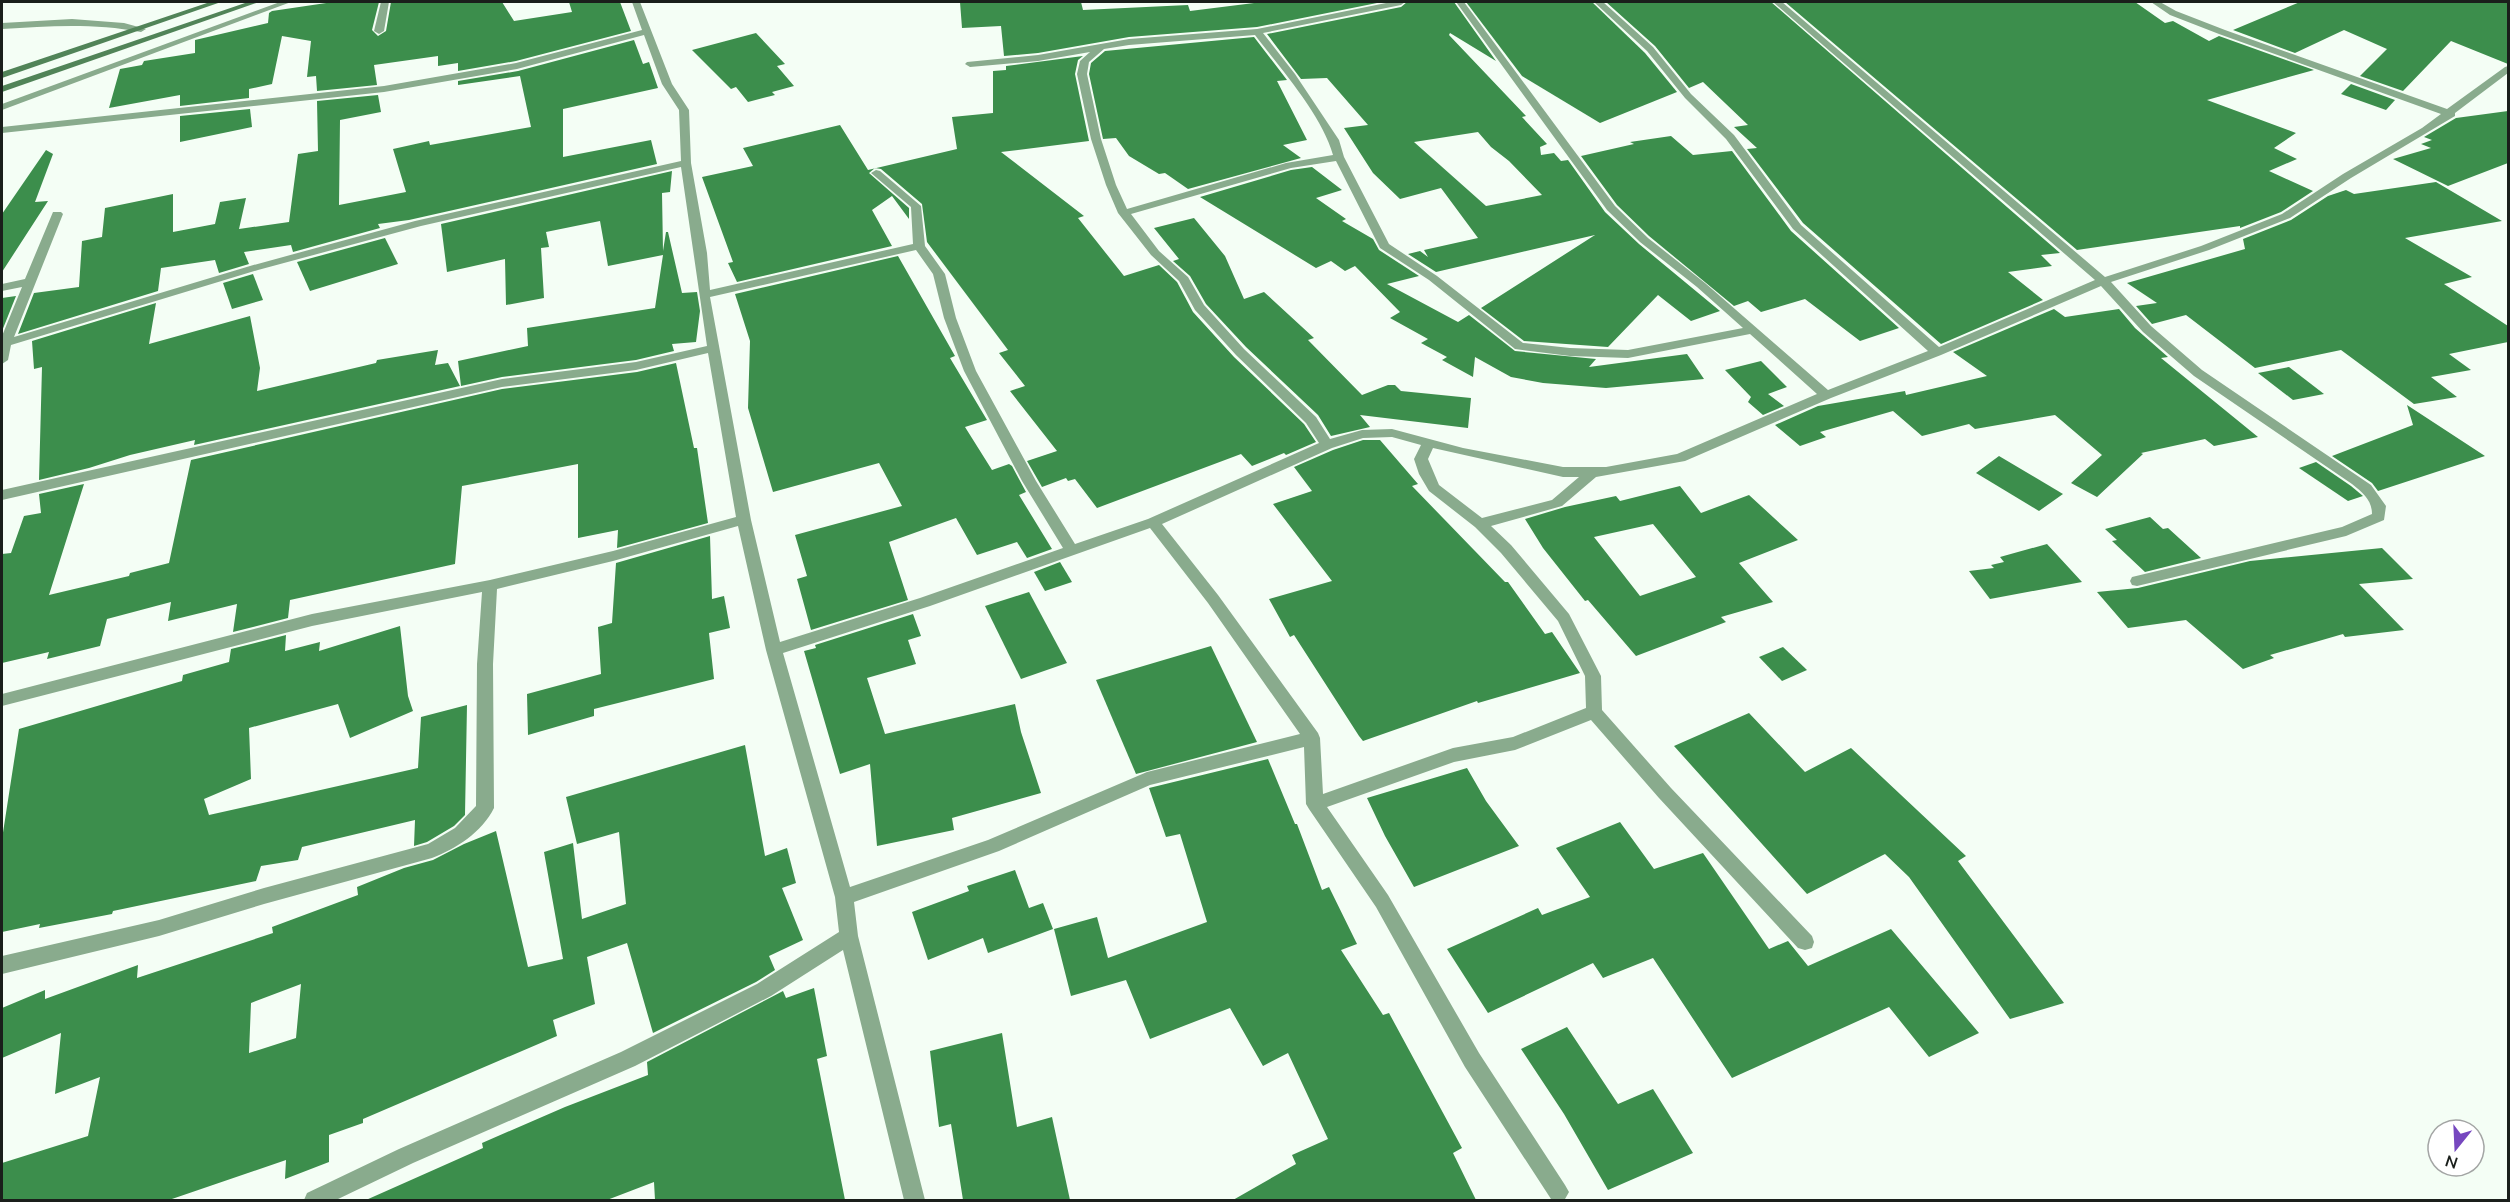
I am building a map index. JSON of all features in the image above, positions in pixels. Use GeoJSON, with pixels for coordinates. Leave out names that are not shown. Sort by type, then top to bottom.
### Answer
{"type":"FeatureCollection","features":[{"type":"Feature","properties":{"kind":"main road"},"geometry":{"type":"LineString","coordinates":[[2,75],[217,2]]}},
{"type":"Feature","properties":{"kind":"main road"},"geometry":{"type":"LineString","coordinates":[[2,90],[255,2]]}},
{"type":"Feature","properties":{"kind":"street"},"geometry":{"type":"LineString","coordinates":[[2,107],[287,2]]}},
{"type":"Feature","properties":{"kind":"street"},"geometry":{"type":"LineString","coordinates":[[379,31],[385,2]]}},
{"type":"Feature","properties":{"kind":"street"},"geometry":{"type":"LineString","coordinates":[[636,2],[667,84],[684,110],[686,163],[701,253],[704,295],[744,520],[774,650],[844,897],[849,936],[915,1200]]}},
{"type":"Feature","properties":{"kind":"street"},"geometry":{"type":"LineString","coordinates":[[970,64],[1038,58],[1101,47],[1257,32],[1401,2]]}},
{"type":"Feature","properties":{"kind":"street"},"geometry":{"type":"LineString","coordinates":[[1460,2],[1611,208],[1644,240],[1701,285],[1826,395]]}},
{"type":"Feature","properties":{"kind":"street"},"geometry":{"type":"LineString","coordinates":[[1598,2],[1650,49],[1688,96],[1730,137],[1797,227],[1937,352]]}},
{"type":"Feature","properties":{"kind":"street"},"geometry":{"type":"LineString","coordinates":[[1777,2],[2103,281],[2147,329],[2198,373],[2357,481],[2377,500],[2380,509],[2379,517],[2346,531],[2138,581]]}},
{"type":"Feature","properties":{"kind":"street"},"geometry":{"type":"LineString","coordinates":[[2156,2],[2173,13],[2222,32],[2451,114]]}},
{"type":"Feature","properties":{"kind":"street"},"geometry":{"type":"LineString","coordinates":[[2,26],[83,22],[118,24],[141,29]]}},
{"type":"Feature","properties":{"kind":"street"},"geometry":{"type":"LineString","coordinates":[[2,130],[223,104],[384,89],[517,66],[646,32]]}},
{"type":"Feature","properties":{"kind":"street"},"geometry":{"type":"LineString","coordinates":[[1257,32],[1292,76],[1334,140],[1339,157],[1384,246],[1432,278],[1519,346],[1570,352],[1628,354],[1753,330]]}},
{"type":"Feature","properties":{"kind":"street"},"geometry":{"type":"LineString","coordinates":[[1101,47],[1085,61],[1082,74],[1096,139],[1111,185],[1124,213],[1155,253],[1184,279],[1199,307],[1240,352],[1311,420],[1327,445]]}},
{"type":"Feature","properties":{"kind":"street"},"geometry":{"type":"LineString","coordinates":[[774,650],[925,602],[1153,522],[1327,445],[1362,434],[1392,433],[1563,472],[1592,473],[1680,458],[2103,281],[2205,248],[2286,216],[2451,114],[2508,69]]}},
{"type":"Feature","properties":{"kind":"street"},"geometry":{"type":"LineString","coordinates":[[1124,213],[1290,165],[1339,157]]}},
{"type":"Feature","properties":{"kind":"street"},"geometry":{"type":"LineString","coordinates":[[4,344],[79,319],[418,223],[686,163]]}},
{"type":"Feature","properties":{"kind":"street"},"geometry":{"type":"LineString","coordinates":[[876,173],[916,206],[919,246],[939,274],[950,318],[970,371],[1029,481],[1072,551]]}},
{"type":"Feature","properties":{"kind":"street"},"geometry":{"type":"LineString","coordinates":[[2,360],[4,344],[57,214]]}},
{"type":"Feature","properties":{"kind":"street"},"geometry":{"type":"LineString","coordinates":[[704,295],[919,246]]}},
{"type":"Feature","properties":{"kind":"street"},"geometry":{"type":"LineString","coordinates":[[2,287],[29,282]]}},
{"type":"Feature","properties":{"kind":"street"},"geometry":{"type":"LineString","coordinates":[[2,495],[502,383],[636,366],[714,348]]}},
{"type":"Feature","properties":{"kind":"street"},"geometry":{"type":"LineString","coordinates":[[1429,443],[1421,459],[1434,488],[1480,524],[1506,549],[1564,618],[1593,676],[1594,712],[1665,793],[1805,942]]}},
{"type":"Feature","properties":{"kind":"street"},"geometry":{"type":"LineString","coordinates":[[1480,524],[1557,503],[1592,473]]}},
{"type":"Feature","properties":{"kind":"street"},"geometry":{"type":"LineString","coordinates":[[2,700],[312,620],[490,585],[613,556],[744,520]]}},
{"type":"Feature","properties":{"kind":"street"},"geometry":{"type":"LineString","coordinates":[[1153,522],[1213,599],[1312,738],[1316,804],[1382,901],[1472,1060],[1558,1192]]}},
{"type":"Feature","properties":{"kind":"street"},"geometry":{"type":"LineString","coordinates":[[2,965],[159,928],[432,850],[458,837],[477,821],[485,808],[485,664],[490,585]]}},
{"type":"Feature","properties":{"kind":"street"},"geometry":{"type":"LineString","coordinates":[[1316,804],[1453,755],[1515,743],[1594,712]]}},
{"type":"Feature","properties":{"kind":"street"},"geometry":{"type":"LineString","coordinates":[[844,897],[993,846],[1147,779],[1312,738]]}},
{"type":"Feature","properties":{"kind":"street"},"geometry":{"type":"LineString","coordinates":[[314,1200],[406,1155],[628,1059],[764,990],[849,936]]}},
{"type":"Feature","properties":{"kind":"building"},"geometry":{"type":"Polygon","coordinates":[[[333,2],[379,2],[372,30],[378,36],[386,31],[391,2],[502,2],[514,21],[572,12],[569,2],[620,2],[631,31],[516,61],[458,71],[458,63],[438,66],[438,56],[374,65],[377,85],[317,91],[316,76],[307,77],[311,41],[282,36],[272,84],[249,89],[249,98],[180,106],[180,95],[109,108],[120,69],[142,65],[144,61],[195,53],[195,40],[268,23],[269,13],[272,11],[333,2]]]}},
{"type":"Feature","properties":{"kind":"building"},"geometry":{"type":"Polygon","coordinates":[[[960,2],[1081,2],[1083,10],[1188,5],[1190,11],[1262,2],[1382,2],[1257,27],[1129,37],[1038,53],[1004,56],[1001,26],[962,28],[960,2]]]}},
{"type":"Feature","properties":{"kind":"building"},"geometry":{"type":"Polygon","coordinates":[[[1407,2],[1454,2],[1496,61],[1450,33],[1449,35],[1526,116],[1522,117],[1547,144],[1540,147],[1541,155],[1554,153],[1561,161],[1568,160],[1605,212],[1639,244],[1720,311],[1691,321],[1658,295],[1608,347],[1524,341],[1481,308],[1595,235],[1436,272],[1408,254],[1420,251],[1428,257],[1424,250],[1478,238],[1441,188],[1400,199],[1373,173],[1344,128],[1368,125],[1327,78],[1301,79],[1267,34],[1401,7],[1407,2]],[[1478,132],[1414,142],[1486,206],[1542,195],[1509,161],[1491,147],[1478,132]]]}},
{"type":"Feature","properties":{"kind":"building"},"geometry":{"type":"Polygon","coordinates":[[[1466,2],[1592,2],[1645,53],[1677,92],[1600,123],[1522,76],[1466,2]]]}},
{"type":"Feature","properties":{"kind":"building"},"geometry":{"type":"Polygon","coordinates":[[[1606,2],[1771,2],[2060,253],[2041,255],[2052,266],[2008,272],[2043,300],[1941,344],[1803,223],[1747,149],[1757,148],[1734,127],[1748,125],[1703,82],[1689,88],[1655,46],[1606,2]]]}},
{"type":"Feature","properties":{"kind":"building"},"geometry":{"type":"Polygon","coordinates":[[[1785,2],[2135,2],[2165,23],[2173,21],[2209,41],[2219,36],[2314,70],[2207,100],[2296,133],[2274,148],[2297,159],[2269,171],[2313,191],[2281,212],[2240,228],[2240,226],[2077,250],[1785,2]]]}},
{"type":"Feature","properties":{"kind":"building"},"geometry":{"type":"Polygon","coordinates":[[[2300,2],[2508,2],[2508,64],[2451,41],[2403,91],[2360,76],[2387,49],[2344,30],[2295,53],[2233,30],[2300,2]]]}},
{"type":"Feature","properties":{"kind":"building"},"geometry":{"type":"Polygon","coordinates":[[[756,33],[785,64],[777,66],[794,86],[772,92],[775,95],[748,102],[736,87],[731,89],[692,50],[756,33]]]}},
{"type":"Feature","properties":{"kind":"building"},"geometry":{"type":"Polygon","coordinates":[[[1254,37],[1287,80],[1277,81],[1307,140],[1283,145],[1301,158],[1188,189],[1165,173],[1159,174],[1129,156],[1116,138],[1103,139],[1089,74],[1091,63],[1105,51],[1254,37]]]}},
{"type":"Feature","properties":{"kind":"building"},"geometry":{"type":"Polygon","coordinates":[[[634,40],[643,64],[649,62],[658,88],[563,109],[563,157],[651,140],[657,164],[409,220],[378,224],[380,228],[293,252],[291,245],[244,252],[249,264],[219,273],[215,260],[161,268],[158,291],[18,334],[34,293],[79,287],[82,241],[102,237],[105,208],[173,194],[173,232],[215,224],[220,202],[246,198],[239,229],[289,222],[298,154],[318,151],[317,101],[378,95],[381,112],[340,120],[339,205],[406,192],[393,149],[429,141],[430,145],[531,127],[520,76],[458,85],[458,81],[518,71],[634,40]]]}},
{"type":"Feature","properties":{"kind":"building"},"geometry":{"type":"Polygon","coordinates":[[[1083,56],[1078,60],[1075,74],[1089,141],[1001,152],[1084,216],[1078,218],[1124,276],[1159,265],[1177,282],[1193,312],[1234,357],[1304,424],[1316,442],[1252,466],[1241,454],[1097,508],[1075,479],[1068,481],[1066,478],[1042,487],[1027,461],[1057,451],[1010,391],[1025,386],[999,353],[1008,350],[927,242],[922,204],[881,169],[876,168],[957,149],[952,117],[993,113],[993,71],[1006,70],[1006,66],[1083,56]]]}},
{"type":"Feature","properties":{"kind":"building"},"geometry":{"type":"Polygon","coordinates":[[[2351,84],[2395,100],[2386,110],[2341,94],[2351,84]]]}},
{"type":"Feature","properties":{"kind":"building"},"geometry":{"type":"Polygon","coordinates":[[[250,109],[252,127],[180,142],[180,116],[250,109]]]}},
{"type":"Feature","properties":{"kind":"building"},"geometry":{"type":"Polygon","coordinates":[[[2508,111],[2508,163],[2448,186],[2393,159],[2431,148],[2421,144],[2432,140],[2424,137],[2456,118],[2508,111]]]}},
{"type":"Feature","properties":{"kind":"building"},"geometry":{"type":"Polygon","coordinates":[[[840,125],[868,170],[874,168],[869,173],[909,208],[909,219],[892,196],[872,210],[892,246],[737,282],[728,263],[733,262],[702,177],[753,166],[743,148],[840,125]]]}},
{"type":"Feature","properties":{"kind":"building"},"geometry":{"type":"Polygon","coordinates":[[[1671,136],[1693,155],[1732,151],[1791,231],[1899,328],[1860,341],[1805,299],[1761,312],[1748,301],[1734,306],[1649,236],[1617,205],[1581,156],[1634,144],[1630,142],[1671,136]]]}},
{"type":"Feature","properties":{"kind":"building"},"geometry":{"type":"Polygon","coordinates":[[[46,150],[53,154],[35,202],[48,201],[2,272],[2,214],[46,150]]]}},
{"type":"Feature","properties":{"kind":"building"},"geometry":{"type":"Polygon","coordinates":[[[1312,167],[1342,190],[1316,198],[1346,219],[1342,221],[1373,239],[1379,250],[1419,276],[1387,284],[1458,322],[1469,315],[1515,351],[1596,359],[1589,367],[1687,354],[1704,379],[1606,388],[1543,383],[1511,377],[1475,357],[1473,377],[1442,360],[1447,357],[1421,343],[1428,339],[1390,318],[1400,312],[1355,266],[1345,271],[1331,261],[1316,268],[1200,197],[1291,170],[1312,167]]]}},
{"type":"Feature","properties":{"kind":"building"},"geometry":{"type":"Polygon","coordinates":[[[672,171],[670,192],[662,193],[663,251],[666,232],[668,232],[682,293],[697,292],[700,311],[696,342],[672,344],[674,351],[636,360],[502,377],[461,386],[458,361],[528,346],[527,328],[655,308],[663,255],[608,266],[600,221],[546,232],[549,247],[541,248],[544,298],[506,305],[505,259],[447,272],[441,224],[672,171]]]}},
{"type":"Feature","properties":{"kind":"building"},"geometry":{"type":"Polygon","coordinates":[[[2436,182],[2502,221],[2405,238],[2472,277],[2444,284],[2508,326],[2508,342],[2449,354],[2471,370],[2431,377],[2457,397],[2414,404],[2341,350],[2255,368],[2186,315],[2152,324],[2136,306],[2157,303],[2127,283],[2245,249],[2243,239],[2291,220],[2328,196],[2346,190],[2354,194],[2436,182]]]}},
{"type":"Feature","properties":{"kind":"building"},"geometry":{"type":"Polygon","coordinates":[[[1194,218],[1225,256],[1244,299],[1264,292],[1314,338],[1308,340],[1362,395],[1388,385],[1395,385],[1401,391],[1471,398],[1468,428],[1360,415],[1370,427],[1331,436],[1318,415],[1246,347],[1206,304],[1190,276],[1173,261],[1179,259],[1154,228],[1194,218]]]}},
{"type":"Feature","properties":{"kind":"building"},"geometry":{"type":"Polygon","coordinates":[[[385,238],[398,264],[310,291],[297,262],[385,238]]]}},
{"type":"Feature","properties":{"kind":"building"},"geometry":{"type":"Polygon","coordinates":[[[898,256],[955,356],[950,358],[987,420],[965,427],[992,470],[1009,464],[1012,466],[1026,492],[1019,495],[1052,549],[1027,558],[1017,542],[977,555],[956,518],[889,542],[908,600],[811,630],[797,579],[807,576],[795,535],[902,506],[879,463],[773,492],[748,408],[750,341],[735,294],[898,256]]]}},
{"type":"Feature","properties":{"kind":"building"},"geometry":{"type":"Polygon","coordinates":[[[253,274],[263,300],[232,309],[223,283],[253,274]]]}},
{"type":"Feature","properties":{"kind":"building"},"geometry":{"type":"Polygon","coordinates":[[[16,296],[2,331],[2,298],[16,296]]]}},
{"type":"Feature","properties":{"kind":"building"},"geometry":{"type":"Polygon","coordinates":[[[156,303],[149,344],[250,316],[260,368],[257,391],[376,363],[377,360],[438,350],[435,365],[448,363],[460,386],[194,445],[195,440],[39,480],[42,367],[34,369],[32,341],[156,303]]]}},
{"type":"Feature","properties":{"kind":"building"},"geometry":{"type":"Polygon","coordinates":[[[2054,309],[2065,317],[2119,309],[2135,328],[2168,357],[2161,358],[2258,437],[2214,446],[2205,439],[2141,453],[2143,454],[2097,497],[2071,483],[2102,455],[2055,415],[1975,429],[1969,424],[1922,436],[1893,411],[1820,432],[1826,437],[1800,446],[1775,425],[1818,406],[1905,391],[1906,395],[1987,376],[1953,352],[2054,309]]]}},
{"type":"Feature","properties":{"kind":"building"},"geometry":{"type":"Polygon","coordinates":[[[1761,361],[1787,387],[1768,394],[1784,406],[1763,415],[1748,402],[1751,397],[1725,370],[1761,361]]]}},
{"type":"Feature","properties":{"kind":"building"},"geometry":{"type":"Polygon","coordinates":[[[676,363],[694,448],[697,448],[708,523],[617,548],[618,530],[578,538],[578,464],[462,486],[455,564],[290,600],[288,618],[233,632],[237,604],[168,621],[171,602],[107,619],[100,646],[47,659],[49,652],[2,663],[2,554],[11,553],[24,516],[41,513],[39,494],[84,484],[49,595],[129,576],[130,573],[169,563],[191,460],[502,389],[637,372],[676,363]]]}},
{"type":"Feature","properties":{"kind":"building"},"geometry":{"type":"Polygon","coordinates":[[[2289,367],[2324,394],[2293,400],[2258,373],[2289,367]]]}},
{"type":"Feature","properties":{"kind":"building"},"geometry":{"type":"Polygon","coordinates":[[[2407,405],[2485,456],[2378,491],[2372,483],[2332,456],[2413,425],[2407,405]]]}},
{"type":"Feature","properties":{"kind":"building"},"geometry":{"type":"Polygon","coordinates":[[[1363,440],[1380,440],[1418,484],[1412,486],[1505,582],[1508,582],[1545,634],[1552,632],[1580,673],[1478,703],[1477,701],[1363,741],[1294,635],[1290,637],[1269,599],[1332,581],[1273,504],[1312,491],[1294,467],[1363,440]]]}},
{"type":"Feature","properties":{"kind":"building"},"geometry":{"type":"Polygon","coordinates":[[[1999,456],[2063,494],[2039,511],[1976,473],[1999,456]]]}},
{"type":"Feature","properties":{"kind":"building"},"geometry":{"type":"Polygon","coordinates":[[[2316,462],[2363,496],[2348,501],[2299,468],[2316,462]]]}},
{"type":"Feature","properties":{"kind":"building"},"geometry":{"type":"Polygon","coordinates":[[[1680,486],[1701,513],[1749,495],[1798,540],[1739,563],[1773,602],[1721,617],[1726,622],[1636,656],[1588,600],[1585,601],[1543,548],[1525,519],[1565,507],[1616,496],[1620,501],[1680,486]],[[1653,524],[1594,537],[1640,596],[1696,577],[1653,524]]]}},
{"type":"Feature","properties":{"kind":"building"},"geometry":{"type":"Polygon","coordinates":[[[2150,517],[2163,529],[2168,528],[2201,558],[2145,572],[2112,541],[2117,540],[2105,529],[2150,517]]]}},
{"type":"Feature","properties":{"kind":"building"},"geometry":{"type":"Polygon","coordinates":[[[710,536],[712,599],[724,596],[730,628],[709,633],[714,679],[594,709],[594,716],[528,735],[527,694],[601,674],[598,627],[612,623],[616,563],[710,536]]]}},
{"type":"Feature","properties":{"kind":"building"},"geometry":{"type":"Polygon","coordinates":[[[2047,544],[2082,582],[1990,599],[1969,571],[1994,568],[1991,565],[2004,562],[2000,557],[2047,544]]]}},
{"type":"Feature","properties":{"kind":"building"},"geometry":{"type":"Polygon","coordinates":[[[2382,548],[2413,579],[2359,584],[2404,630],[2345,637],[2343,634],[2270,655],[2274,658],[2243,669],[2186,620],[2128,628],[2097,592],[2138,588],[2250,561],[2382,548]]]}},
{"type":"Feature","properties":{"kind":"building"},"geometry":{"type":"Polygon","coordinates":[[[1060,562],[1072,582],[1045,591],[1034,572],[1060,562]]]}},
{"type":"Feature","properties":{"kind":"building"},"geometry":{"type":"Polygon","coordinates":[[[1029,592],[1067,663],[1021,679],[985,606],[1029,592]]]}},
{"type":"Feature","properties":{"kind":"building"},"geometry":{"type":"Polygon","coordinates":[[[913,614],[921,636],[908,640],[916,664],[867,678],[885,734],[1015,704],[1021,732],[1041,793],[952,818],[954,830],[877,846],[870,764],[840,774],[804,651],[816,648],[815,645],[913,614]]]}},
{"type":"Feature","properties":{"kind":"building"},"geometry":{"type":"Polygon","coordinates":[[[400,626],[408,696],[413,711],[350,738],[338,704],[249,728],[251,779],[204,799],[209,815],[418,768],[421,717],[467,705],[465,815],[454,826],[427,842],[414,846],[415,820],[302,847],[298,860],[261,866],[256,881],[113,911],[112,914],[39,928],[40,924],[2,932],[2,839],[19,729],[182,681],[183,675],[229,662],[231,649],[286,635],[285,651],[320,642],[319,651],[400,626]]]}},
{"type":"Feature","properties":{"kind":"building"},"geometry":{"type":"Polygon","coordinates":[[[1211,646],[1257,742],[1136,774],[1096,680],[1211,646]]]}},
{"type":"Feature","properties":{"kind":"building"},"geometry":{"type":"Polygon","coordinates":[[[1783,647],[1807,670],[1782,681],[1759,657],[1783,647]]]}},
{"type":"Feature","properties":{"kind":"building"},"geometry":{"type":"Polygon","coordinates":[[[1749,713],[1805,772],[1851,748],[1966,856],[1958,861],[2064,1003],[2010,1019],[1909,877],[1885,854],[1807,894],[1674,746],[1749,713]]]}},
{"type":"Feature","properties":{"kind":"building"},"geometry":{"type":"Polygon","coordinates":[[[745,745],[765,856],[787,848],[796,883],[782,888],[803,940],[769,956],[775,970],[756,982],[653,1033],[627,943],[587,957],[595,1004],[553,1020],[557,1036],[363,1119],[363,1123],[329,1135],[329,1162],[285,1179],[286,1160],[169,1200],[2,1200],[2,1163],[88,1136],[100,1077],[55,1094],[61,1033],[2,1058],[2,1008],[45,990],[45,999],[138,965],[137,978],[273,933],[272,927],[358,895],[357,887],[404,868],[433,860],[496,831],[528,967],[563,959],[544,852],[573,843],[582,919],[626,904],[619,832],[577,844],[566,797],[745,745]],[[301,984],[251,1003],[249,1053],[296,1038],[301,984]]]}},
{"type":"Feature","properties":{"kind":"building"},"geometry":{"type":"Polygon","coordinates":[[[1268,759],[1295,824],[1297,824],[1322,890],[1329,887],[1357,944],[1341,950],[1383,1015],[1389,1013],[1462,1148],[1453,1153],[1476,1200],[1233,1200],[1296,1164],[1292,1155],[1328,1139],[1288,1053],[1263,1066],[1230,1008],[1150,1039],[1126,980],[1071,996],[1054,929],[1097,917],[1108,958],[1207,922],[1180,834],[1166,837],[1149,788],[1268,759]]]}},
{"type":"Feature","properties":{"kind":"building"},"geometry":{"type":"Polygon","coordinates":[[[1467,768],[1486,801],[1519,846],[1414,887],[1385,836],[1367,798],[1467,768]]]}},
{"type":"Feature","properties":{"kind":"building"},"geometry":{"type":"Polygon","coordinates":[[[1620,822],[1654,869],[1703,853],[1769,949],[1788,941],[1808,966],[1891,929],[1979,1033],[1929,1057],[1889,1007],[1732,1078],[1653,958],[1603,978],[1593,963],[1488,1013],[1447,949],[1538,908],[1542,915],[1590,897],[1556,848],[1620,822]]]}},
{"type":"Feature","properties":{"kind":"building"},"geometry":{"type":"Polygon","coordinates":[[[1015,870],[1029,908],[1043,903],[1053,929],[988,953],[983,938],[928,960],[912,912],[969,891],[967,886],[1015,870]]]}},
{"type":"Feature","properties":{"kind":"building"},"geometry":{"type":"Polygon","coordinates":[[[814,988],[827,1056],[817,1059],[845,1200],[655,1200],[654,1182],[607,1200],[366,1200],[483,1148],[482,1143],[565,1107],[648,1075],[647,1062],[783,991],[786,998],[814,988]]]}},
{"type":"Feature","properties":{"kind":"building"},"geometry":{"type":"Polygon","coordinates":[[[1567,1027],[1618,1104],[1653,1089],[1693,1153],[1608,1190],[1564,1114],[1521,1049],[1567,1027]]]}},
{"type":"Feature","properties":{"kind":"building"},"geometry":{"type":"Polygon","coordinates":[[[1002,1033],[1017,1127],[1052,1117],[1070,1200],[963,1200],[951,1124],[939,1127],[930,1051],[1002,1033]]]}}]}
